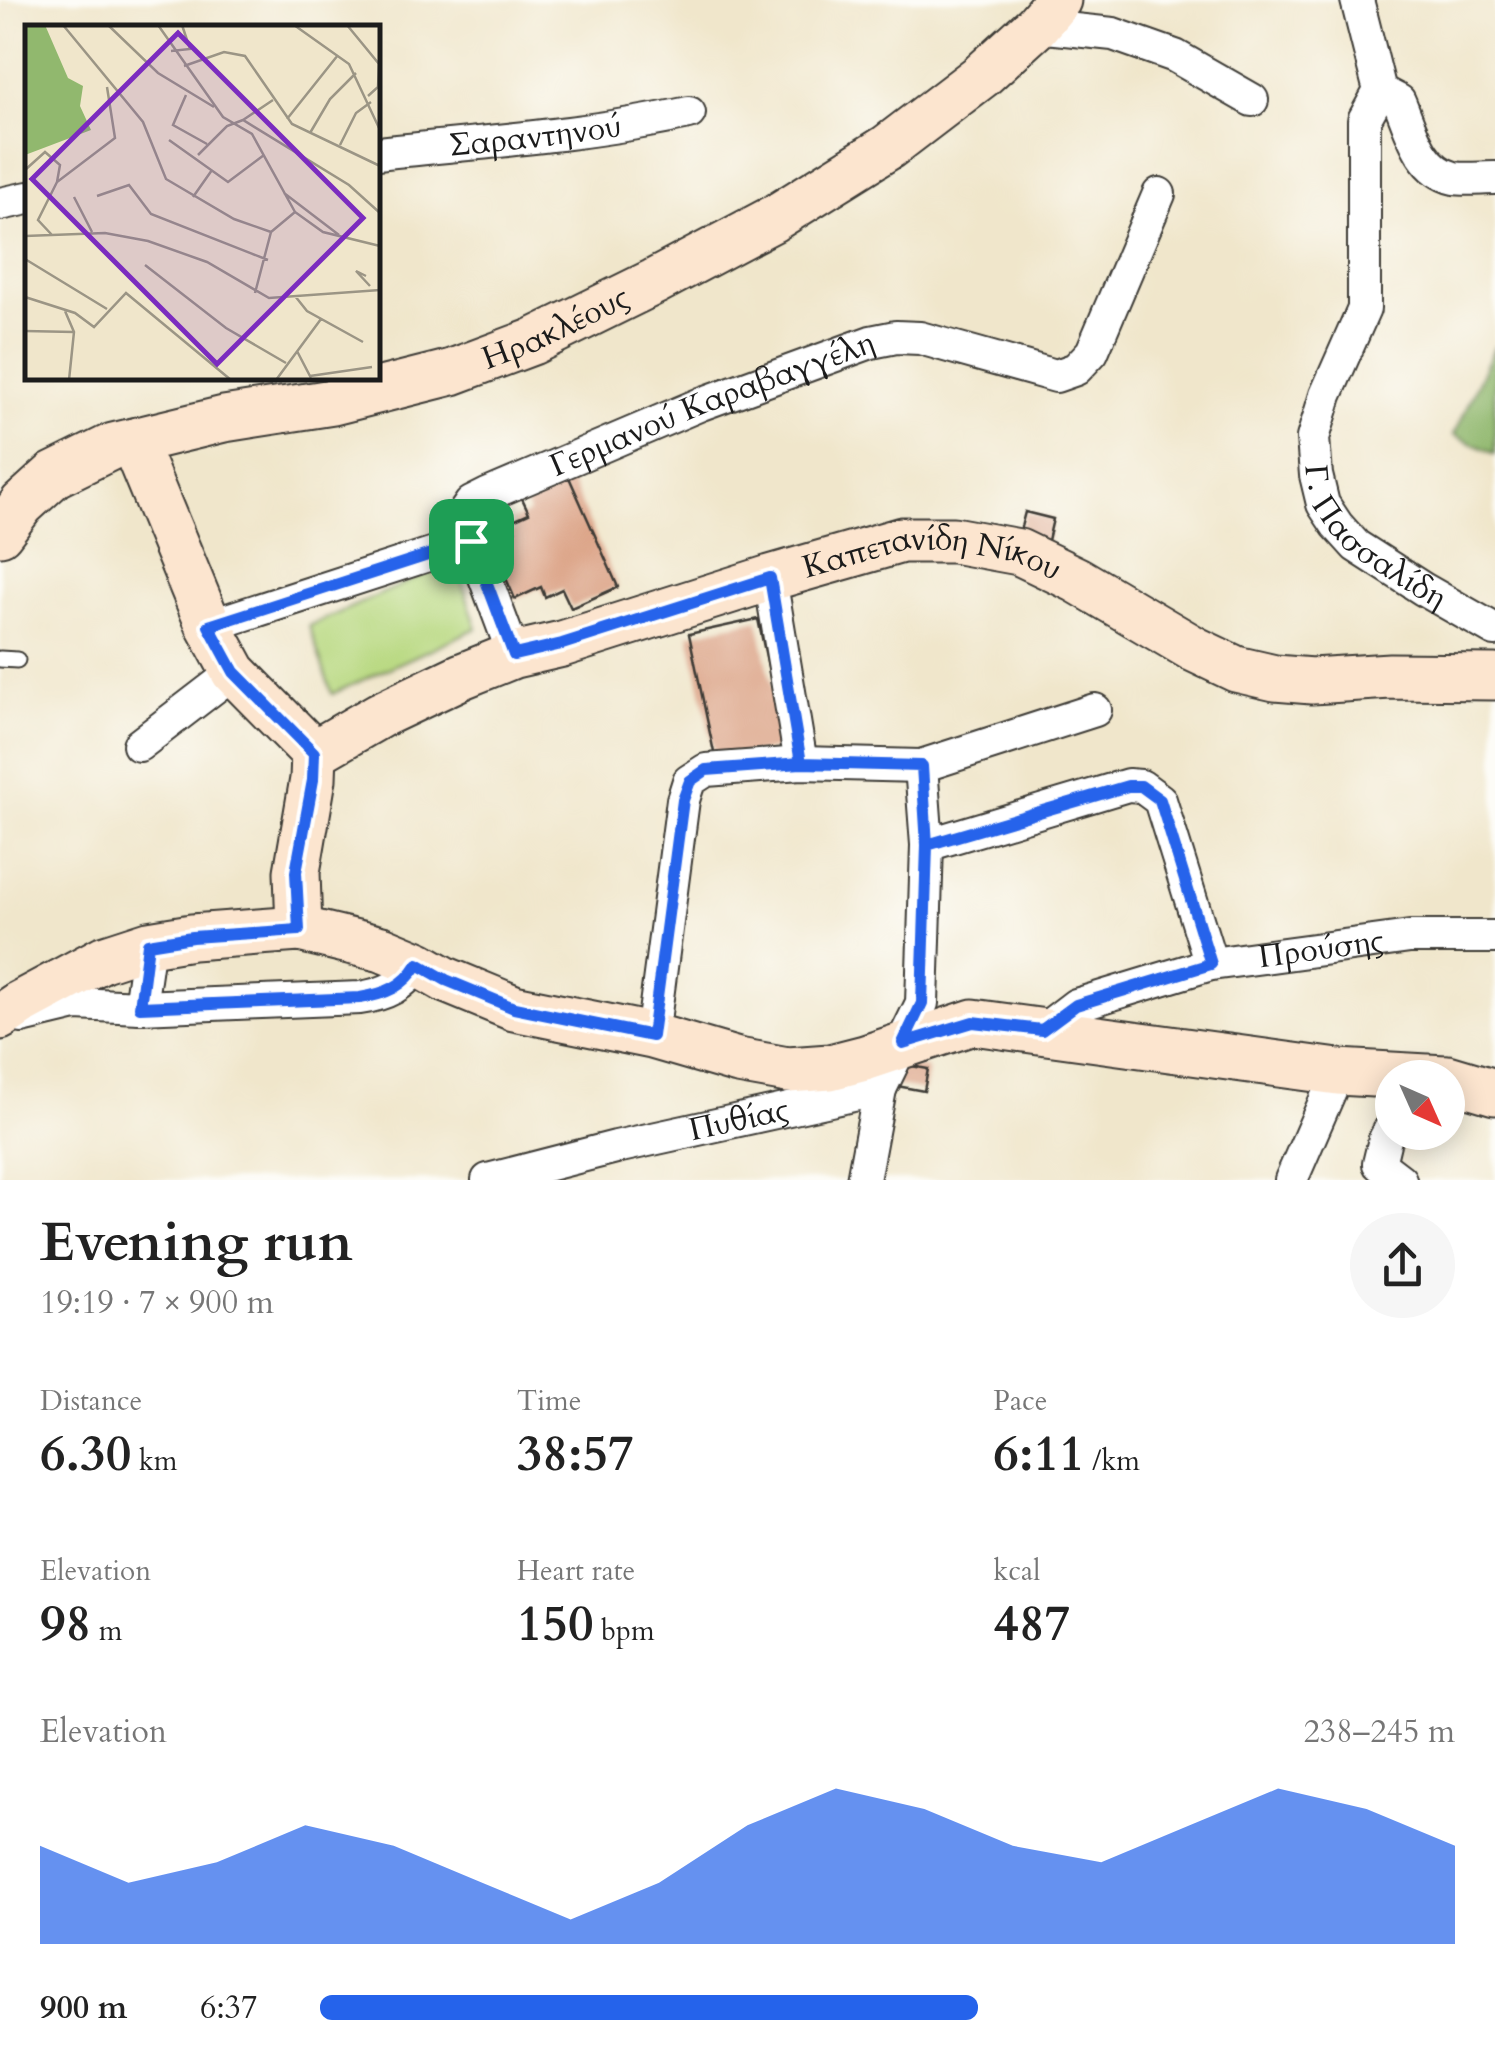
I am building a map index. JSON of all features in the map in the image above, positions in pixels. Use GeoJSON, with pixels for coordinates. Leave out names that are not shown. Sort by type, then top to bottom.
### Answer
{"type":"FeatureCollection","features":[{"type":"Feature","properties":{"kind":"street"},"geometry":{"type":"LineString","coordinates":[[1357,0],[1380,92],[1399,101],[1422,155],[1436,172],[1456,178],[1495,178]]}},
{"type":"Feature","properties":{"kind":"street"},"geometry":{"type":"LineString","coordinates":[[1047,13],[1175,56],[1252,100]]}},
{"type":"Feature","properties":{"kind":"street","name":"Ηρακλέους"},"geometry":{"type":"LineString","coordinates":[[0,533],[22,504],[54,476],[113,446],[224,420],[333,402],[452,372],[532,342],[654,282],[773,219],[888,147],[958,95],[1047,13]]}},
{"type":"Feature","properties":{"kind":"street","name":"Γ. Πασσαλίδη"},"geometry":{"type":"LineString","coordinates":[[1380,92],[1364,120],[1364,310],[1326,395],[1313,438],[1316,475],[1323,504],[1356,546],[1423,590],[1495,630]]}},
{"type":"Feature","properties":{"kind":"street","name":"Σαραντηνού"},"geometry":{"type":"LineString","coordinates":[[380,153],[633,125],[689,113]]}},
{"type":"Feature","properties":{"kind":"street","name":"Γερμανού Καραβαγγέλη"},"geometry":{"type":"LineString","coordinates":[[471,541],[462,516],[471,504],[487,494],[701,404],[871,342],[920,338],[1056,376],[1076,369],[1092,352],[1159,194]]}},
{"type":"Feature","properties":{"kind":"street"},"geometry":{"type":"LineString","coordinates":[[0,204],[25,199]]}},
{"type":"Feature","properties":{"kind":"street"},"geometry":{"type":"LineString","coordinates":[[134,442],[209,626],[234,672],[314,753],[313,780],[296,872],[299,930]]}},
{"type":"Feature","properties":{"kind":"street","name":"Καπετανίδη Νίκου"},"geometry":{"type":"LineString","coordinates":[[314,753],[380,715],[514,655],[562,644],[902,540],[953,540],[1019,552],[1077,580],[1236,670],[1312,681],[1390,676],[1495,677]]}},
{"type":"Feature","properties":{"kind":"street"},"geometry":{"type":"LineString","coordinates":[[209,626],[471,541],[514,655]]}},
{"type":"Feature","properties":{"kind":"street"},"geometry":{"type":"LineString","coordinates":[[770,578],[801,763]]}},
{"type":"Feature","properties":{"kind":"street"},"geometry":{"type":"LineString","coordinates":[[140,744],[234,672]]}},
{"type":"Feature","properties":{"kind":"street"},"geometry":{"type":"LineString","coordinates":[[652,1036],[683,800],[690,781],[706,770],[801,763],[922,766],[1095,710]]}},
{"type":"Feature","properties":{"kind":"street"},"geometry":{"type":"LineString","coordinates":[[863,1180],[880,1089],[922,1003],[927,845],[922,766]]}},
{"type":"Feature","properties":{"kind":"street"},"geometry":{"type":"LineString","coordinates":[[927,845],[1128,786],[1141,786],[1160,800],[1211,964]]}},
{"type":"Feature","properties":{"kind":"street"},"geometry":{"type":"LineString","coordinates":[[0,1020],[19,1004],[103,959],[148,944],[299,930],[382,948],[514,1008],[652,1036],[788,1070],[830,1067],[865,1058],[973,1022],[1375,1074]]}},
{"type":"Feature","properties":{"kind":"street","name":"Προύσης"},"geometry":{"type":"LineString","coordinates":[[1042,1030],[1076,1005],[1211,964],[1410,937],[1495,937]]}},
{"type":"Feature","properties":{"kind":"street"},"geometry":{"type":"LineString","coordinates":[[140,1007],[148,944]]}},
{"type":"Feature","properties":{"kind":"street"},"geometry":{"type":"LineString","coordinates":[[0,1020],[76,1004],[140,1007],[360,998],[381,995],[404,981],[418,964]]}},
{"type":"Feature","properties":{"kind":"street"},"geometry":{"type":"LineString","coordinates":[[1290,1180],[1338,1072]]}},
{"type":"Feature","properties":{"kind":"street"},"geometry":{"type":"LineString","coordinates":[[1465,1083],[1495,1092]]}},
{"type":"Feature","properties":{"kind":"street","name":"Πυθίας"},"geometry":{"type":"LineString","coordinates":[[488,1180],[616,1147],[880,1089]]}},
{"type":"Feature","properties":{"kind":"street"},"geometry":{"type":"LineString","coordinates":[[1382,1150],[1379,1164],[1400,1180]]}},
{"type":"Feature","properties":{"kind":"green space"},"geometry":{"type":"Polygon","coordinates":[[[1495,346],[1495,454],[1454,435],[1495,346]]]}},
{"type":"Feature","properties":{"kind":"green space"},"geometry":{"type":"Polygon","coordinates":[[[455,561],[477,628],[332,694],[309,626],[455,561]]]}},
{"type":"Feature","properties":{"kind":"building"},"geometry":{"type":"Polygon","coordinates":[[[568,475],[618,587],[571,608],[562,589],[545,597],[541,587],[515,599],[490,541],[515,530],[511,521],[529,513],[521,496],[568,475]]]}},
{"type":"Feature","properties":{"kind":"building"},"geometry":{"type":"Polygon","coordinates":[[[1025,512],[1053,519],[1046,549],[1017,542],[1025,512]]]}},
{"type":"Feature","properties":{"kind":"building"},"geometry":{"type":"Polygon","coordinates":[[[758,619],[785,747],[716,762],[689,634],[758,619]]]}},
{"type":"Feature","properties":{"kind":"building"},"geometry":{"type":"Polygon","coordinates":[[[900,1064],[928,1069],[924,1091],[897,1086],[900,1064]]]}},
{"type":"Feature","properties":{"kind":"route"},"geometry":{"type":"LineString","coordinates":[[471,541],[209,626],[234,672],[314,753],[313,780],[296,872],[299,930],[148,944],[140,1007],[381,995],[404,981],[418,964],[514,1008],[652,1036],[683,800],[690,781],[706,770],[801,763],[922,766],[927,845],[922,1003],[903,1043],[973,1022],[1042,1030],[1076,1005],[1211,964],[1160,800],[1141,786],[1128,786],[927,845],[922,766],[801,763],[770,578],[562,644],[514,655],[471,541]]}}]}
